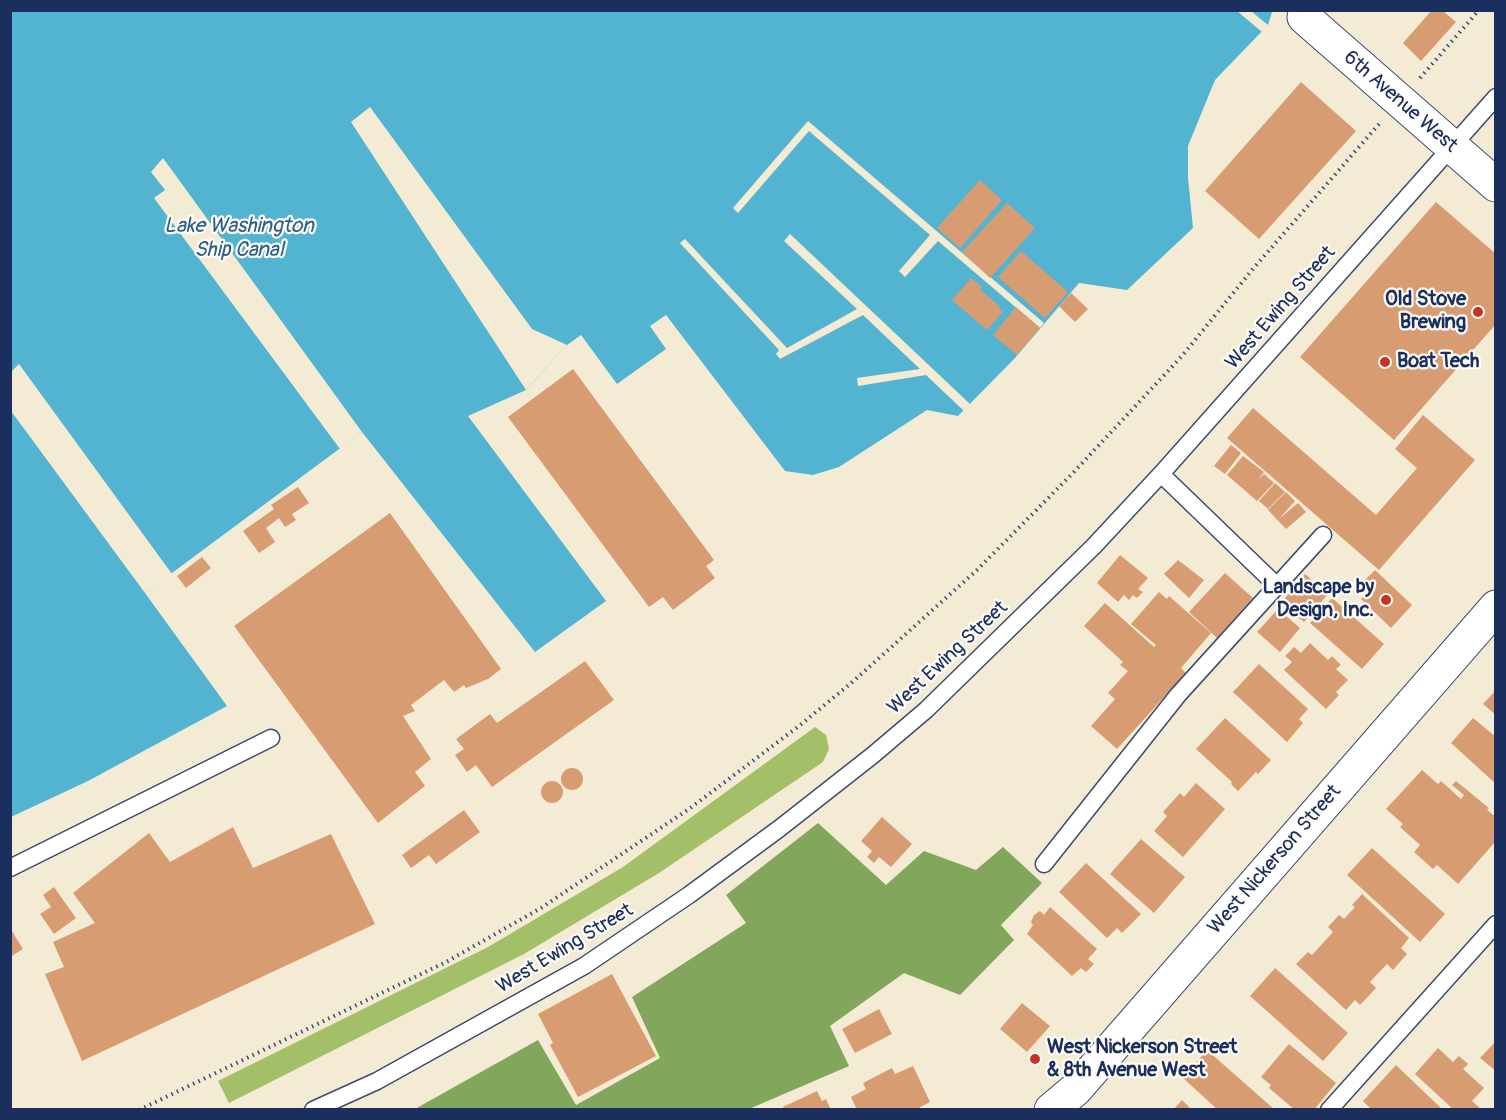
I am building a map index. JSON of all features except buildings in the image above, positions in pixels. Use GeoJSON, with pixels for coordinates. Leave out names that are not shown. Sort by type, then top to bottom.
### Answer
{"type":"FeatureCollection","features":[{"type":"Feature","properties":{"kind":"main road","name":"6th Avenue West"},"geometry":{"type":"LineString","coordinates":[[1304,17],[1496,185]]}},
{"type":"Feature","properties":{"kind":"main road","name":"West Nickerson Street"},"geometry":{"type":"LineString","coordinates":[[1052,1110],[1076,1089],[1496,607]]}},
{"type":"Feature","properties":{"kind":"lane","name":"West Ewing Street"},"geometry":{"type":"LineString","coordinates":[[313,1110],[377,1081],[584,966],[689,895],[762,841],[926,710],[1094,546],[1161,474],[1496,97]]}},
{"type":"Feature","properties":{"kind":"lane"},"geometry":{"type":"LineString","coordinates":[[1161,474],[1276,585]]}},
{"type":"Feature","properties":{"kind":"lane"},"geometry":{"type":"LineString","coordinates":[[1044,864],[1178,695],[1323,535]]}},
{"type":"Feature","properties":{"kind":"lane"},"geometry":{"type":"LineString","coordinates":[[10,868],[271,738]]}},
{"type":"Feature","properties":{"kind":"lane"},"geometry":{"type":"LineString","coordinates":[[1329,1110],[1496,924]]}},
{"type":"Feature","properties":{"kind":"path"},"geometry":{"type":"LineString","coordinates":[[1421,76],[1479,10]]}},
{"type":"Feature","properties":{"kind":"path"},"geometry":{"type":"LineString","coordinates":[[139,1110],[446,962],[542,908],[689,809],[799,726],[850,684],[975,572],[1071,474],[1182,356],[1252,270],[1368,138]]}},
{"type":"Feature","properties":{"kind":"green space"},"geometry":{"type":"Polygon","coordinates":[[[815,727],[826,735],[829,749],[823,762],[659,873],[524,954],[229,1103],[218,1081],[488,947],[623,867],[815,727]]]}},
{"type":"Feature","properties":{"kind":"green space"},"geometry":{"type":"Polygon","coordinates":[[[818,823],[886,885],[924,851],[976,870],[1003,847],[1042,883],[1001,925],[1014,940],[960,995],[904,973],[830,1026],[849,1066],[749,1109],[415,1109],[538,1040],[576,1105],[660,1058],[632,997],[746,923],[726,895],[818,823]]]}},
{"type":"Feature","properties":{"kind":"water","name":"Lake Washington Ship Canal"},"geometry":{"type":"Polygon","coordinates":[[[10,11],[1277,11],[1272,12],[1268,25],[1215,80],[1188,146],[1188,178],[1193,228],[1127,290],[1079,283],[1015,358],[958,416],[927,410],[839,467],[813,475],[785,471],[666,315],[650,326],[666,349],[617,384],[581,335],[567,345],[526,390],[468,416],[606,601],[535,652],[362,432],[145,593],[227,706],[88,781],[11,817],[10,11]]]}},
{"type":"Feature","properties":{"kind":"pier"},"geometry":{"type":"Polygon","coordinates":[[[1237,11],[1251,11],[1268,25],[1262,32],[1237,11]]]}},
{"type":"Feature","properties":{"kind":"pier"},"geometry":{"type":"Polygon","coordinates":[[[370,107],[532,329],[567,345],[526,390],[351,122],[370,107]]]}},
{"type":"Feature","properties":{"kind":"pier"},"geometry":{"type":"Polygon","coordinates":[[[808,121],[1044,323],[1040,328],[938,241],[905,277],[899,271],[930,235],[809,131],[738,213],[733,208],[808,121]]]}},
{"type":"Feature","properties":{"kind":"pier"},"geometry":{"type":"Polygon","coordinates":[[[163,158],[362,432],[340,449],[154,198],[165,190],[151,172],[163,158]]]}},
{"type":"Feature","properties":{"kind":"pier"},"geometry":{"type":"Polygon","coordinates":[[[790,234],[970,404],[964,411],[926,375],[858,386],[857,378],[920,369],[863,315],[780,359],[776,354],[779,350],[680,243],[685,239],[787,348],[857,309],[784,241],[790,234]]]}},
{"type":"Feature","properties":{"kind":"pier"},"geometry":{"type":"Polygon","coordinates":[[[19,364],[172,574],[145,593],[11,411],[11,372],[19,364]]]}},
{"type":"Feature","properties":{"kind":"place","name":"Old Stove Brewing"},"geometry":{"type":"Point","coordinates":[1478,312]}},
{"type":"Feature","properties":{"kind":"place","name":"Boat Tech"},"geometry":{"type":"Point","coordinates":[1385,362]}},
{"type":"Feature","properties":{"kind":"place","name":"Landscape by Design, Inc."},"geometry":{"type":"Point","coordinates":[1386,600]}},
{"type":"Feature","properties":{"kind":"place","name":"West Nickerson Street & 8th Avenue West"},"geometry":{"type":"Point","coordinates":[1035,1059]}}]}
